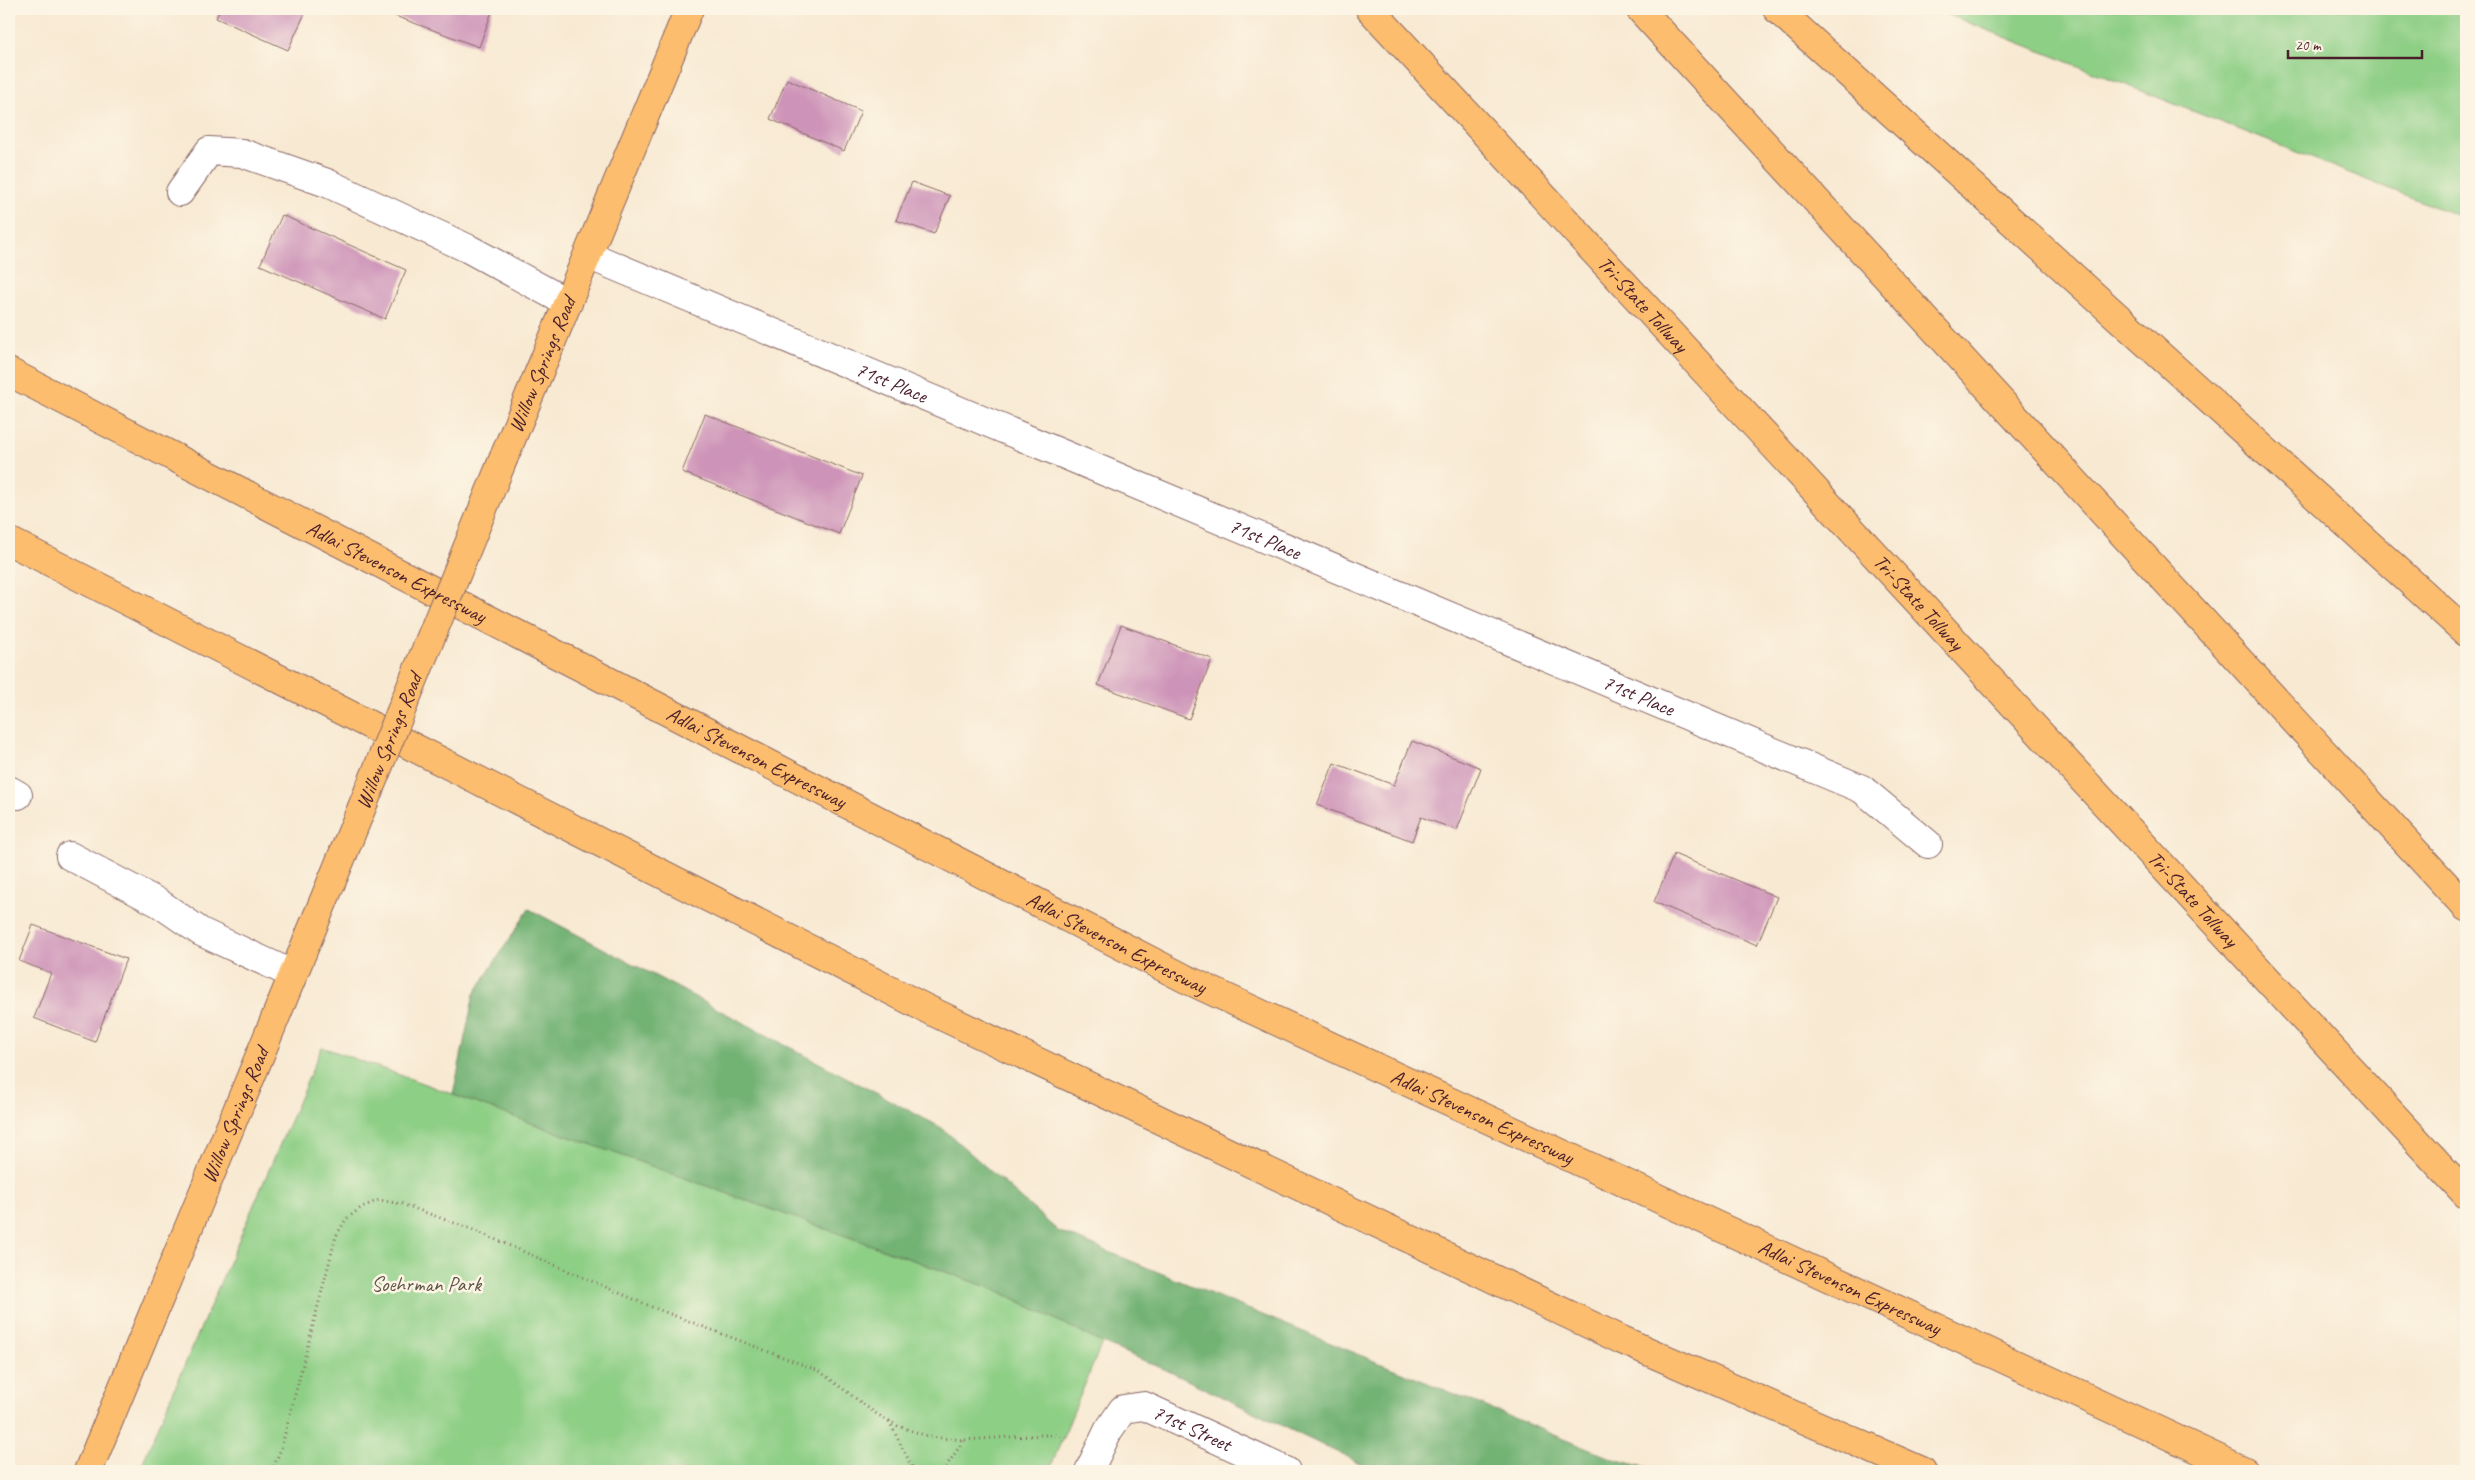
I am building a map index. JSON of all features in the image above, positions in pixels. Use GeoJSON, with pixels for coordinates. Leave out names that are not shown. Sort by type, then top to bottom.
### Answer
{"type":"FeatureCollection","features":[{"type":"Feature","properties":{"kind":"main road","name":"Willow Springs Road"},"geometry":{"type":"LineString","coordinates":[[88,1471],[689,9]]}},
{"type":"Feature","properties":{"kind":"main road","name":"Tri-State Tollway"},"geometry":{"type":"LineString","coordinates":[[1370,9],[2466,1194]]}},
{"type":"Feature","properties":{"kind":"main road"},"geometry":{"type":"LineString","coordinates":[[1640,9],[2466,907]]}},
{"type":"Feature","properties":{"kind":"main road"},"geometry":{"type":"LineString","coordinates":[[1777,9],[2466,632]]}},
{"type":"Feature","properties":{"kind":"main road","name":"Adlai Stevenson Expressway"},"geometry":{"type":"LineString","coordinates":[[9,372],[1186,979],[2245,1471]]}},
{"type":"Feature","properties":{"kind":"main road"},"geometry":{"type":"LineString","coordinates":[[9,541],[927,1010],[1622,1340],[1922,1471]]}},
{"type":"Feature","properties":{"kind":"street"},"geometry":{"type":"LineString","coordinates":[[180,192],[209,151],[242,153],[327,183],[469,249],[568,303]]}},
{"type":"Feature","properties":{"kind":"street","name":"71st Place"},"geometry":{"type":"LineString","coordinates":[[588,255],[1862,789],[1928,844]]}},
{"type":"Feature","properties":{"kind":"street"},"geometry":{"type":"LineString","coordinates":[[70,856],[160,903],[201,932],[292,974]]}},
{"type":"Feature","properties":{"kind":"street","name":"71st Street"},"geometry":{"type":"LineString","coordinates":[[1092,1463],[1123,1409],[1144,1406],[1286,1471]]}},
{"type":"Feature","properties":{"kind":"path"},"geometry":{"type":"LineString","coordinates":[[272,1471],[283,1439],[336,1236],[346,1218],[362,1207],[379,1200],[402,1204],[471,1229],[652,1307],[819,1371],[888,1421],[930,1437],[964,1440],[1058,1435],[1092,1463]]}},
{"type":"Feature","properties":{"kind":"path"},"geometry":{"type":"LineString","coordinates":[[888,1421],[914,1471]]}},
{"type":"Feature","properties":{"kind":"path"},"geometry":{"type":"LineString","coordinates":[[943,1471],[964,1440]]}},
{"type":"Feature","properties":{"kind":"green space"},"geometry":{"type":"Polygon","coordinates":[[[1934,9],[2466,9],[2466,219],[1934,9]]]}},
{"type":"Feature","properties":{"kind":"green space"},"geometry":{"type":"Polygon","coordinates":[[[529,909],[942,1128],[1058,1231],[1613,1459],[1662,1471],[1376,1471],[1164,1369],[1102,1343],[999,1291],[453,1095],[474,994],[529,909]]]}},
{"type":"Feature","properties":{"kind":"green space","name":"Soehrman Park"},"geometry":{"type":"Polygon","coordinates":[[[322,1047],[999,1291],[1102,1343],[1049,1471],[139,1471],[322,1047]]]}},
{"type":"Feature","properties":{"kind":"building"},"geometry":{"type":"Polygon","coordinates":[[[220,9],[307,9],[288,50],[216,18],[220,9]]]}},
{"type":"Feature","properties":{"kind":"building"},"geometry":{"type":"Polygon","coordinates":[[[398,9],[493,9],[479,47],[395,16],[398,9]]]}},
{"type":"Feature","properties":{"kind":"building"},"geometry":{"type":"Polygon","coordinates":[[[787,79],[861,111],[844,151],[770,119],[787,79]]]}},
{"type":"Feature","properties":{"kind":"building"},"geometry":{"type":"Polygon","coordinates":[[[912,182],[950,196],[934,234],[896,220],[912,182]]]}},
{"type":"Feature","properties":{"kind":"building"},"geometry":{"type":"Polygon","coordinates":[[[282,215],[406,270],[385,319],[260,265],[282,215]]]}},
{"type":"Feature","properties":{"kind":"building"},"geometry":{"type":"Polygon","coordinates":[[[705,414],[862,476],[839,534],[682,472],[705,414]]]}},
{"type":"Feature","properties":{"kind":"building"},"geometry":{"type":"Polygon","coordinates":[[[1121,625],[1212,659],[1189,719],[1098,685],[1121,625]]]}},
{"type":"Feature","properties":{"kind":"building"},"geometry":{"type":"Polygon","coordinates":[[[1412,741],[1481,768],[1457,830],[1421,817],[1412,841],[1317,805],[1334,763],[1394,785],[1412,741]]]}},
{"type":"Feature","properties":{"kind":"building"},"geometry":{"type":"Polygon","coordinates":[[[1674,854],[1777,897],[1757,945],[1654,902],[1674,854]]]}},
{"type":"Feature","properties":{"kind":"building"},"geometry":{"type":"Polygon","coordinates":[[[33,925],[126,959],[95,1042],[34,1018],[51,973],[19,961],[33,925]]]}}]}
